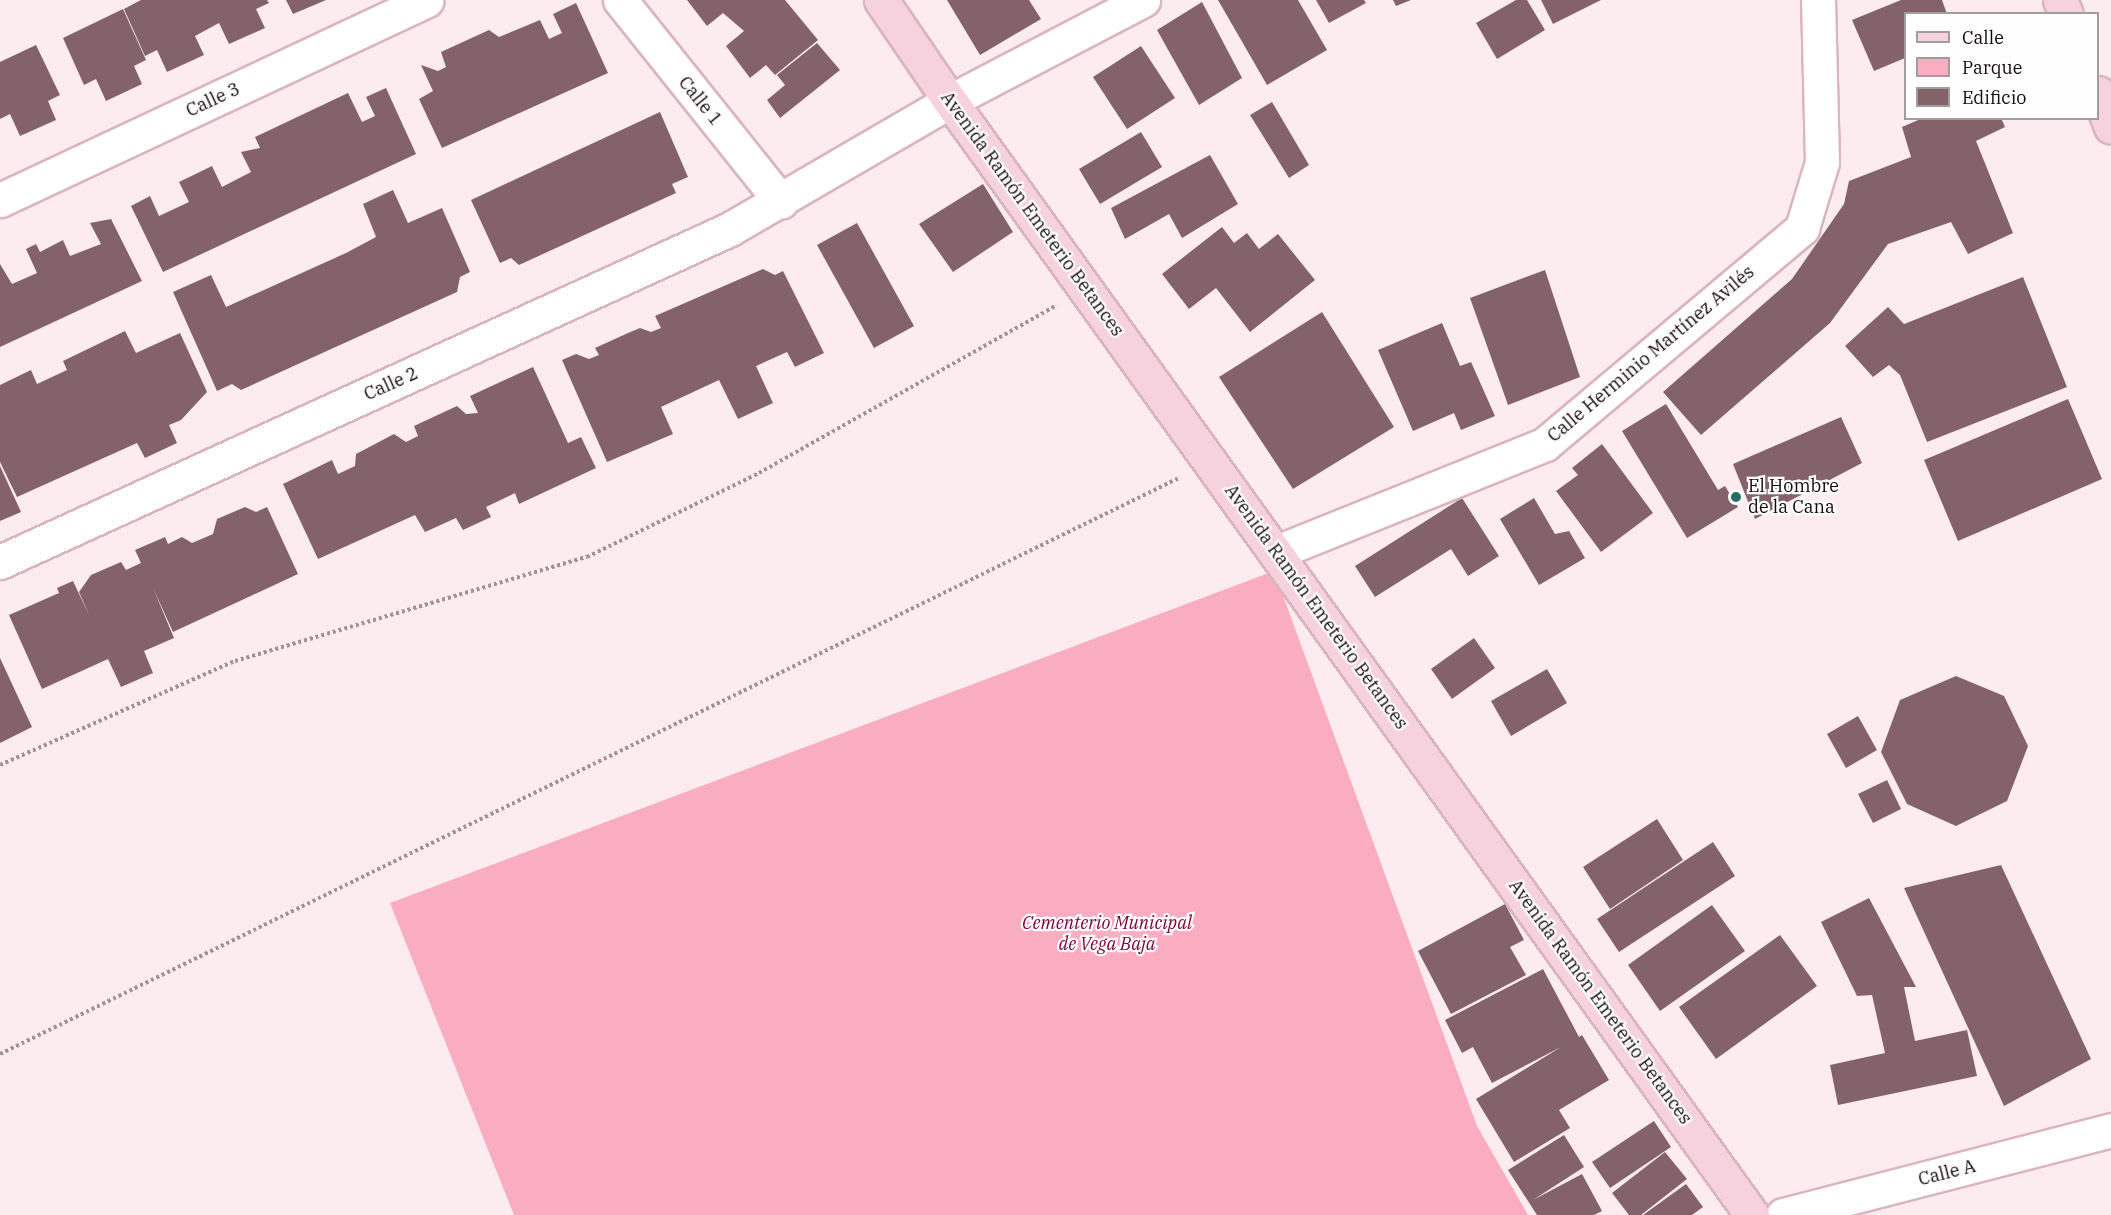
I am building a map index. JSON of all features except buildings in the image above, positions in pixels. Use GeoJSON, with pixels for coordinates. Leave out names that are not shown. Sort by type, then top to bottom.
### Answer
{"type":"FeatureCollection","features":[{"type":"Feature","properties":{"kind":"street","name":"Calle 3"},"geometry":{"type":"LineString","coordinates":[[0,200],[426,0]]}},
{"type":"Feature","properties":{"kind":"street","name":"Calle 1"},"geometry":{"type":"LineString","coordinates":[[620,0],[780,202]]}},
{"type":"Feature","properties":{"kind":"street","name":"Avenida Ramón Emeterio Betances"},"geometry":{"type":"LineString","coordinates":[[881,0],[950,101],[1277,552],[1752,1215]]}},
{"type":"Feature","properties":{"kind":"street","name":"Calle 2"},"geometry":{"type":"LineString","coordinates":[[0,562],[730,229],[780,202],[950,101],[1143,0]]}},
{"type":"Feature","properties":{"kind":"street","name":"Calle Herminio Martínez Avilés"},"geometry":{"type":"LineString","coordinates":[[1277,552],[1545,444],[1802,228],[1822,162],[1818,0]]}},
{"type":"Feature","properties":{"kind":"street"},"geometry":{"type":"LineString","coordinates":[[2099,98],[2111,127]]}},
{"type":"Feature","properties":{"kind":"street","name":"Calle A"},"geometry":{"type":"LineString","coordinates":[[1783,1215],[2111,1130]]}},
{"type":"Feature","properties":{"kind":"path"},"geometry":{"type":"LineString","coordinates":[[0,765],[235,661],[587,557],[759,472],[1086,289]]}},
{"type":"Feature","properties":{"kind":"path"},"geometry":{"type":"LineString","coordinates":[[0,1054],[1212,462]]}},
{"type":"Feature","properties":{"kind":"green space","name":"Cementerio Municipal de Vega Baja"},"geometry":{"type":"Polygon","coordinates":[[[1274,571],[1477,1126],[1528,1215],[514,1215],[390,903],[1274,571]]]}},
{"type":"Feature","properties":{"kind":"place","name":"El Hombre de la Cana"},"geometry":{"type":"Point","coordinates":[1736,497]}}]}
